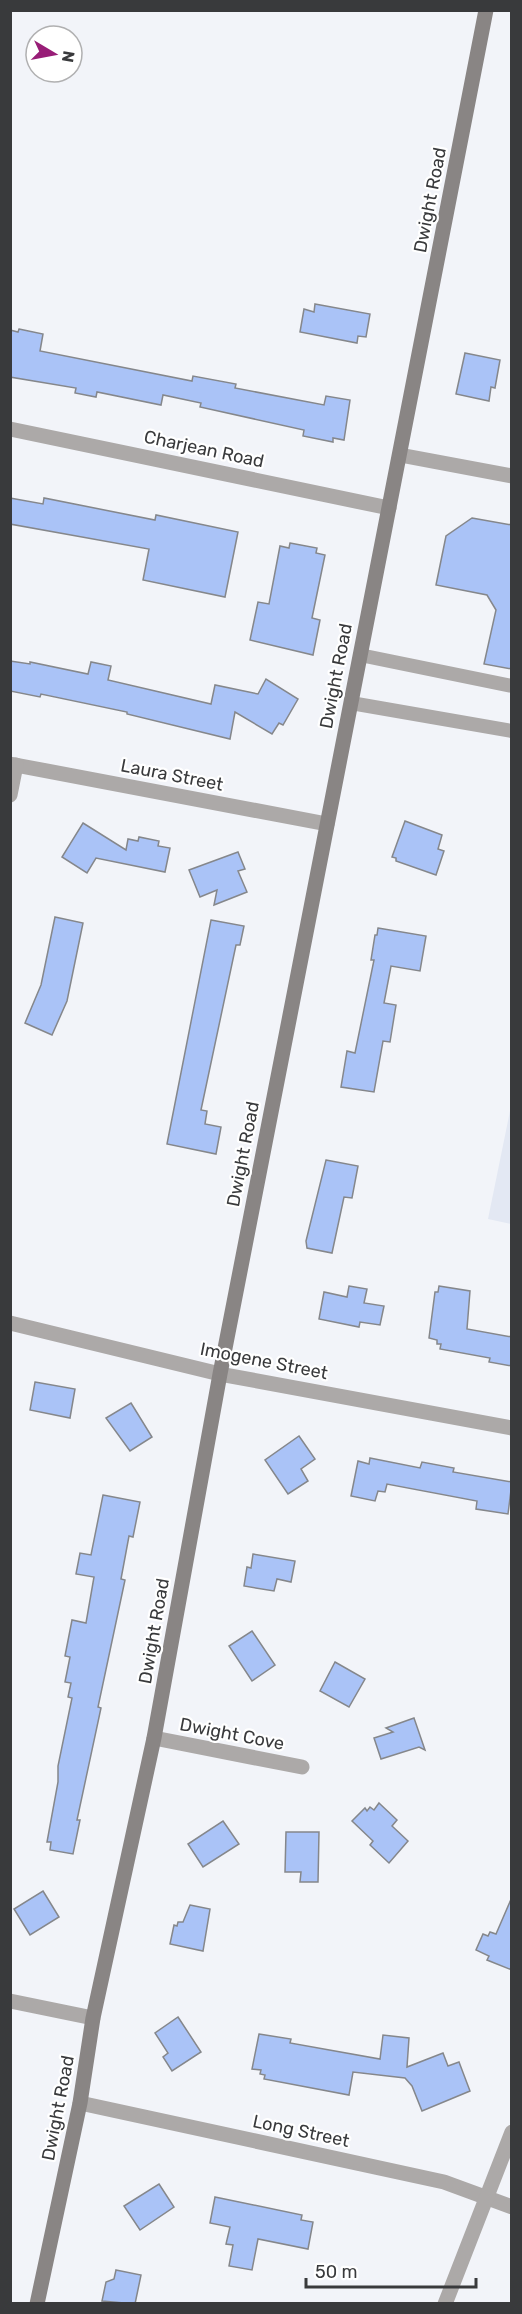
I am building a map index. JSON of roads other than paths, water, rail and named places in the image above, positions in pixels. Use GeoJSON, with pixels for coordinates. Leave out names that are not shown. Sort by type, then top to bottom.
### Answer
{"type":"FeatureCollection","features":[{"type":"Feature","properties":{"kind":"street","name":"Dwight Road"},"geometry":{"type":"LineString","coordinates":[[37,2304],[80,2103],[93,2018],[154,1738],[220,1374],[486,10]]}},
{"type":"Feature","properties":{"kind":"street","name":"Charjean Road"},"geometry":{"type":"LineString","coordinates":[[10,429],[389,508]]}},
{"type":"Feature","properties":{"kind":"street"},"geometry":{"type":"LineString","coordinates":[[400,455],[512,476]]}},
{"type":"Feature","properties":{"kind":"street"},"geometry":{"type":"LineString","coordinates":[[10,795],[13,765]]}},
{"type":"Feature","properties":{"kind":"street","name":"Laura Street"},"geometry":{"type":"LineString","coordinates":[[13,765],[327,824]]}},
{"type":"Feature","properties":{"kind":"street","name":"Imogene Street"},"geometry":{"type":"LineString","coordinates":[[10,1323],[220,1374],[512,1428]]}},
{"type":"Feature","properties":{"kind":"street","name":"Dwight Cove"},"geometry":{"type":"LineString","coordinates":[[154,1738],[302,1767]]}},
{"type":"Feature","properties":{"kind":"street"},"geometry":{"type":"LineString","coordinates":[[10,2001],[93,2018]]}},
{"type":"Feature","properties":{"kind":"street","name":"Long Street"},"geometry":{"type":"LineString","coordinates":[[80,2103],[444,2182],[512,2206]]}},
{"type":"Feature","properties":{"kind":"street"},"geometry":{"type":"LineString","coordinates":[[445,2304],[512,2132]]}},
{"type":"Feature","properties":{"kind":"lane"},"geometry":{"type":"LineString","coordinates":[[360,655],[512,686]]}},
{"type":"Feature","properties":{"kind":"lane"},"geometry":{"type":"LineString","coordinates":[[351,703],[512,731]]}}]}
